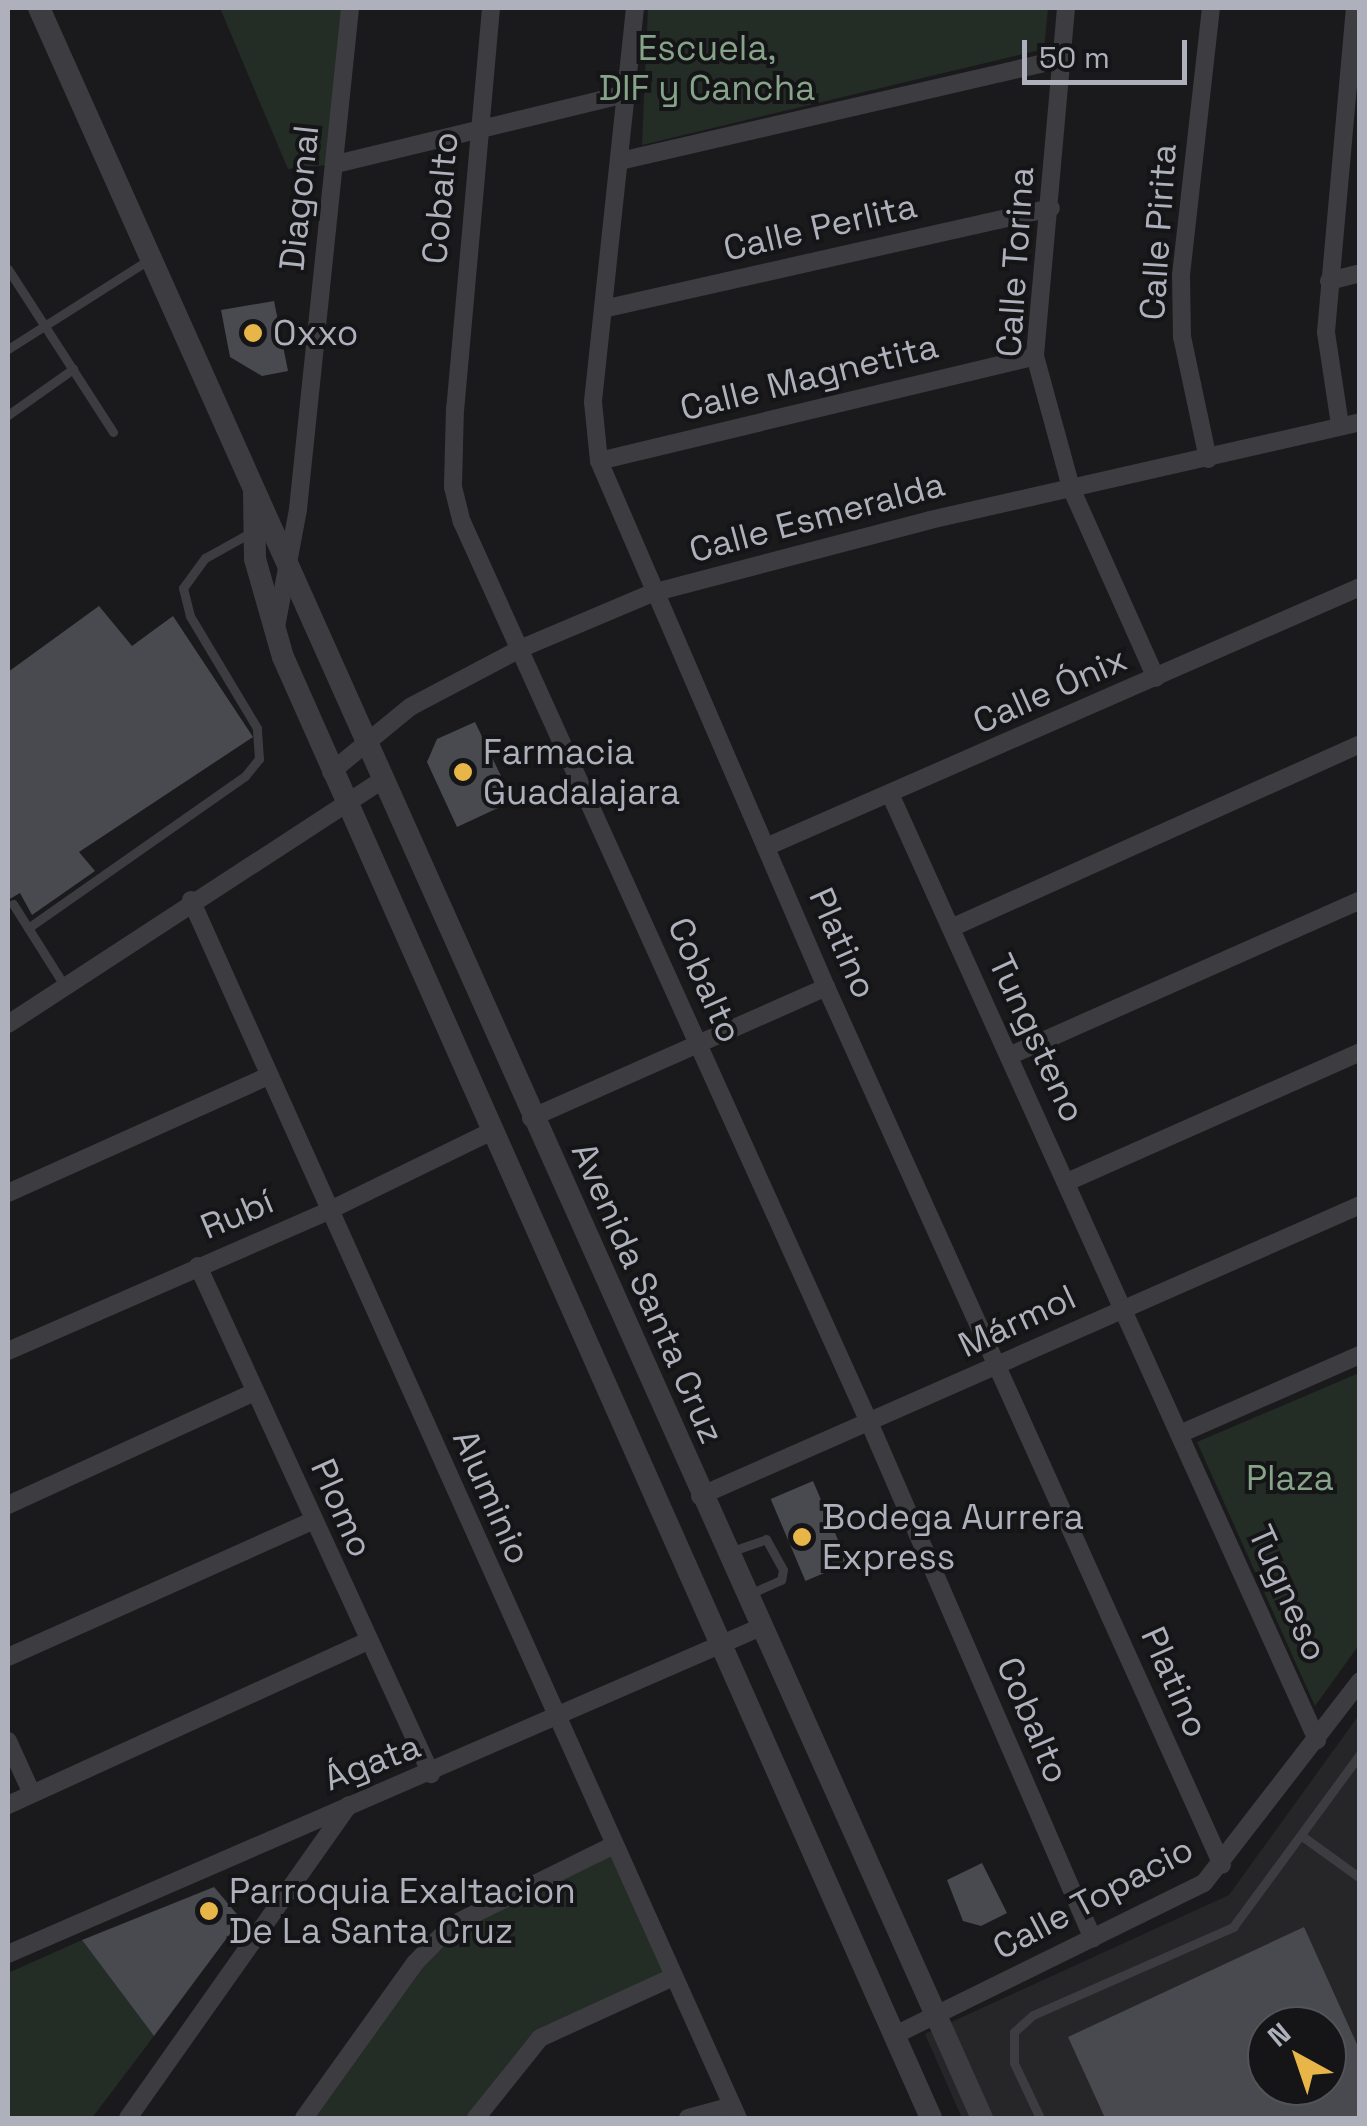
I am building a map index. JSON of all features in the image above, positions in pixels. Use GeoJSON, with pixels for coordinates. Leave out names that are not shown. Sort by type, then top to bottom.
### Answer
{"type":"FeatureCollection","features":[{"type":"Feature","properties":{"kind":"street","name":"Avenida Santa Cruz"},"geometry":{"type":"LineString","coordinates":[[39,8],[254,494],[262,527],[274,631],[344,803],[931,2118]]}},
{"type":"Feature","properties":{"kind":"street","name":"Diagonal"},"geometry":{"type":"LineString","coordinates":[[274,631],[290,569],[298,508],[350,8]]}},
{"type":"Feature","properties":{"kind":"street","name":"Cobalto"},"geometry":{"type":"LineString","coordinates":[[491,8],[454,487],[462,522],[869,1422],[1092,1939]]}},
{"type":"Feature","properties":{"kind":"street","name":"Platino"},"geometry":{"type":"LineString","coordinates":[[635,8],[592,402],[599,461],[652,593],[826,987],[1222,1865]]}},
{"type":"Feature","properties":{"kind":"street","name":"Calle Torina"},"geometry":{"type":"LineString","coordinates":[[1066,8],[1035,356],[1071,488],[1156,678]]}},
{"type":"Feature","properties":{"kind":"street","name":"Calle Pirita"},"geometry":{"type":"LineString","coordinates":[[1208,458],[1182,337],[1182,275],[1211,8]]}},
{"type":"Feature","properties":{"kind":"street"},"geometry":{"type":"LineString","coordinates":[[1340,426],[1326,332],[1329,280],[1352,124],[1355,8]]}},
{"type":"Feature","properties":{"kind":"street"},"geometry":{"type":"LineString","coordinates":[[620,162],[1062,59]]}},
{"type":"Feature","properties":{"kind":"street"},"geometry":{"type":"LineString","coordinates":[[336,164],[626,94]]}},
{"type":"Feature","properties":{"kind":"street","name":"Calle Perlita"},"geometry":{"type":"LineString","coordinates":[[603,309],[1051,208]]}},
{"type":"Feature","properties":{"kind":"street"},"geometry":{"type":"LineString","coordinates":[[1329,280],[1360,273]]}},
{"type":"Feature","properties":{"kind":"street","name":"Calle Magnetita"},"geometry":{"type":"LineString","coordinates":[[599,461],[1035,356]]}},
{"type":"Feature","properties":{"kind":"street","name":"Calle Esmeralda"},"geometry":{"type":"LineString","coordinates":[[331,772],[410,707],[522,648],[652,593],[1071,488],[1360,422]]}},
{"type":"Feature","properties":{"kind":"street"},"geometry":{"type":"LineString","coordinates":[[262,527],[298,508]]}},
{"type":"Feature","properties":{"kind":"street","name":"Avenida Santa Cruz"},"geometry":{"type":"LineString","coordinates":[[262,527],[290,569],[758,1628],[982,2118]]}},
{"type":"Feature","properties":{"kind":"street","name":"Calle Ónix"},"geometry":{"type":"LineString","coordinates":[[766,848],[1360,588]]}},
{"type":"Feature","properties":{"kind":"street"},"geometry":{"type":"LineString","coordinates":[[951,928],[1360,744]]}},
{"type":"Feature","properties":{"kind":"street"},"geometry":{"type":"LineString","coordinates":[[8,1024],[191,900],[382,780]]}},
{"type":"Feature","properties":{"kind":"street","name":"Tungsteno"},"geometry":{"type":"LineString","coordinates":[[890,796],[1011,1055],[1121,1309]]}},
{"type":"Feature","properties":{"kind":"street","name":"Aluminio"},"geometry":{"type":"LineString","coordinates":[[191,900],[671,1978],[735,2112]]}},
{"type":"Feature","properties":{"kind":"street"},"geometry":{"type":"LineString","coordinates":[[1011,1055],[1360,900]]}},
{"type":"Feature","properties":{"kind":"street"},"geometry":{"type":"LineString","coordinates":[[531,1118],[826,987]]}},
{"type":"Feature","properties":{"kind":"street"},"geometry":{"type":"LineString","coordinates":[[1067,1182],[1360,1052]]}},
{"type":"Feature","properties":{"kind":"street"},"geometry":{"type":"LineString","coordinates":[[8,1193],[270,1076]]}},
{"type":"Feature","properties":{"kind":"street","name":"Rubí"},"geometry":{"type":"LineString","coordinates":[[8,1351],[328,1211],[490,1132]]}},
{"type":"Feature","properties":{"kind":"street","name":"Mármol"},"geometry":{"type":"LineString","coordinates":[[700,1496],[1360,1204]]}},
{"type":"Feature","properties":{"kind":"street","name":"Plomo"},"geometry":{"type":"LineString","coordinates":[[198,1266],[431,1774]]}},
{"type":"Feature","properties":{"kind":"street","name":"Tugneso"},"geometry":{"type":"LineString","coordinates":[[1121,1309],[1182,1433],[1317,1740]]}},
{"type":"Feature","properties":{"kind":"street"},"geometry":{"type":"LineString","coordinates":[[1182,1433],[1360,1355]]}},
{"type":"Feature","properties":{"kind":"street"},"geometry":{"type":"LineString","coordinates":[[8,1505],[255,1392]]}},
{"type":"Feature","properties":{"kind":"street"},"geometry":{"type":"LineString","coordinates":[[8,1657],[312,1521]]}},
{"type":"Feature","properties":{"kind":"street","name":"Ágata"},"geometry":{"type":"LineString","coordinates":[[8,1954],[349,1805],[558,1720],[758,1628]]}},
{"type":"Feature","properties":{"kind":"street"},"geometry":{"type":"LineString","coordinates":[[8,1806],[368,1641]]}},
{"type":"Feature","properties":{"kind":"street","name":"Calle Topacio"},"geometry":{"type":"LineString","coordinates":[[895,2036],[1204,1884],[1360,1681]]}},
{"type":"Feature","properties":{"kind":"street"},"geometry":{"type":"LineString","coordinates":[[8,1741],[32,1794]]}},
{"type":"Feature","properties":{"kind":"street"},"geometry":{"type":"LineString","coordinates":[[128,2118],[349,1805]]}},
{"type":"Feature","properties":{"kind":"street"},"geometry":{"type":"LineString","coordinates":[[304,2118],[416,1963],[452,1925],[612,1846]]}},
{"type":"Feature","properties":{"kind":"street"},"geometry":{"type":"LineString","coordinates":[[476,2118],[540,2038],[671,1978]]}},
{"type":"Feature","properties":{"kind":"street"},"geometry":{"type":"LineString","coordinates":[[688,2118],[735,2112]]}},
{"type":"Feature","properties":{"kind":"lane"},"geometry":{"type":"LineString","coordinates":[[8,349],[152,258]]}},
{"type":"Feature","properties":{"kind":"lane"},"geometry":{"type":"LineString","coordinates":[[8,269],[112,432]]}},
{"type":"Feature","properties":{"kind":"lane"},"geometry":{"type":"LineString","coordinates":[[8,416],[73,369]]}},
{"type":"Feature","properties":{"kind":"lane"},"geometry":{"type":"LineString","coordinates":[[28,928],[246,776],[260,759],[257,728],[190,616],[183,588],[205,558],[262,527]]}},
{"type":"Feature","properties":{"kind":"lane"},"geometry":{"type":"LineString","coordinates":[[13,904],[64,985]]}},
{"type":"Feature","properties":{"kind":"lane"},"geometry":{"type":"LineString","coordinates":[[726,1553],[766,1539],[784,1570],[781,1580],[745,1596]]}},
{"type":"Feature","properties":{"kind":"lane"},"geometry":{"type":"LineString","coordinates":[[1040,2118],[1014,2064],[1014,2032],[1034,2015],[1233,1927],[1360,1754]]}},
{"type":"Feature","properties":{"kind":"lane"},"geometry":{"type":"LineString","coordinates":[[1302,1836],[1360,1878]]}},
{"type":"Feature","properties":{"kind":"shaded area"},"geometry":{"type":"Polygon","coordinates":[[[1359,1715],[1359,2118],[962,2118],[925,2034],[1229,1895],[1359,1715]]]}},
{"type":"Feature","properties":{"kind":"green space"},"geometry":{"type":"Polygon","coordinates":[[[220,8],[350,8],[336,164],[288,169],[220,8]]]}},
{"type":"Feature","properties":{"kind":"green space","name":"Escuela, DIF y Cancha"},"geometry":{"type":"Polygon","coordinates":[[[648,8],[1048,8],[1044,49],[642,145],[648,8]]]}},
{"type":"Feature","properties":{"kind":"green space","name":"Plaza"},"geometry":{"type":"Polygon","coordinates":[[[1359,1373],[1359,1645],[1315,1706],[1197,1442],[1359,1373]]]}},
{"type":"Feature","properties":{"kind":"green space"},"geometry":{"type":"Polygon","coordinates":[[[612,1846],[671,1978],[540,2038],[476,2118],[304,2118],[452,1925],[612,1846]]]}},
{"type":"Feature","properties":{"kind":"green space"},"geometry":{"type":"Polygon","coordinates":[[[82,1940],[154,2036],[92,2118],[8,2118],[8,1973],[82,1940]]]}},
{"type":"Feature","properties":{"kind":"building","name":"Oxxo"},"geometry":{"type":"Polygon","coordinates":[[[274,301],[288,371],[262,376],[230,357],[221,310],[274,301]]]}},
{"type":"Feature","properties":{"kind":"building"},"geometry":{"type":"Polygon","coordinates":[[[99,606],[132,646],[173,616],[253,737],[79,852],[95,871],[32,915],[20,893],[8,900],[8,672],[99,606]]]}},
{"type":"Feature","properties":{"kind":"building"},"geometry":{"type":"Polygon","coordinates":[[[475,722],[513,801],[457,827],[427,762],[437,739],[475,722]]]}},
{"type":"Feature","properties":{"kind":"building"},"geometry":{"type":"Polygon","coordinates":[[[813,1481],[848,1563],[805,1581],[771,1499],[813,1481]]]}},
{"type":"Feature","properties":{"kind":"building"},"geometry":{"type":"Polygon","coordinates":[[[982,1863],[1007,1913],[981,1926],[963,1921],[947,1880],[982,1863]]]}},
{"type":"Feature","properties":{"kind":"building"},"geometry":{"type":"Polygon","coordinates":[[[214,1887],[241,1919],[154,2036],[82,1940],[214,1887]]]}},
{"type":"Feature","properties":{"kind":"building"},"geometry":{"type":"Polygon","coordinates":[[[1304,1927],[1340,2006],[1247,2006],[1247,2106],[1347,2106],[1347,2022],[1360,2051],[1360,2117],[1105,2118],[1068,2037],[1304,1927]]]}},
{"type":"Feature","properties":{"kind":"place","name":"Oxxo"},"geometry":{"type":"Point","coordinates":[253,333]}},
{"type":"Feature","properties":{"kind":"place","name":"Farmacia Guadalajara"},"geometry":{"type":"Point","coordinates":[463,772]}},
{"type":"Feature","properties":{"kind":"place","name":"Bodega Aurrera Express"},"geometry":{"type":"Point","coordinates":[802,1537]}},
{"type":"Feature","properties":{"kind":"place","name":"Parroquia Exaltacion De La Santa Cruz"},"geometry":{"type":"Point","coordinates":[209,1911]}}]}
